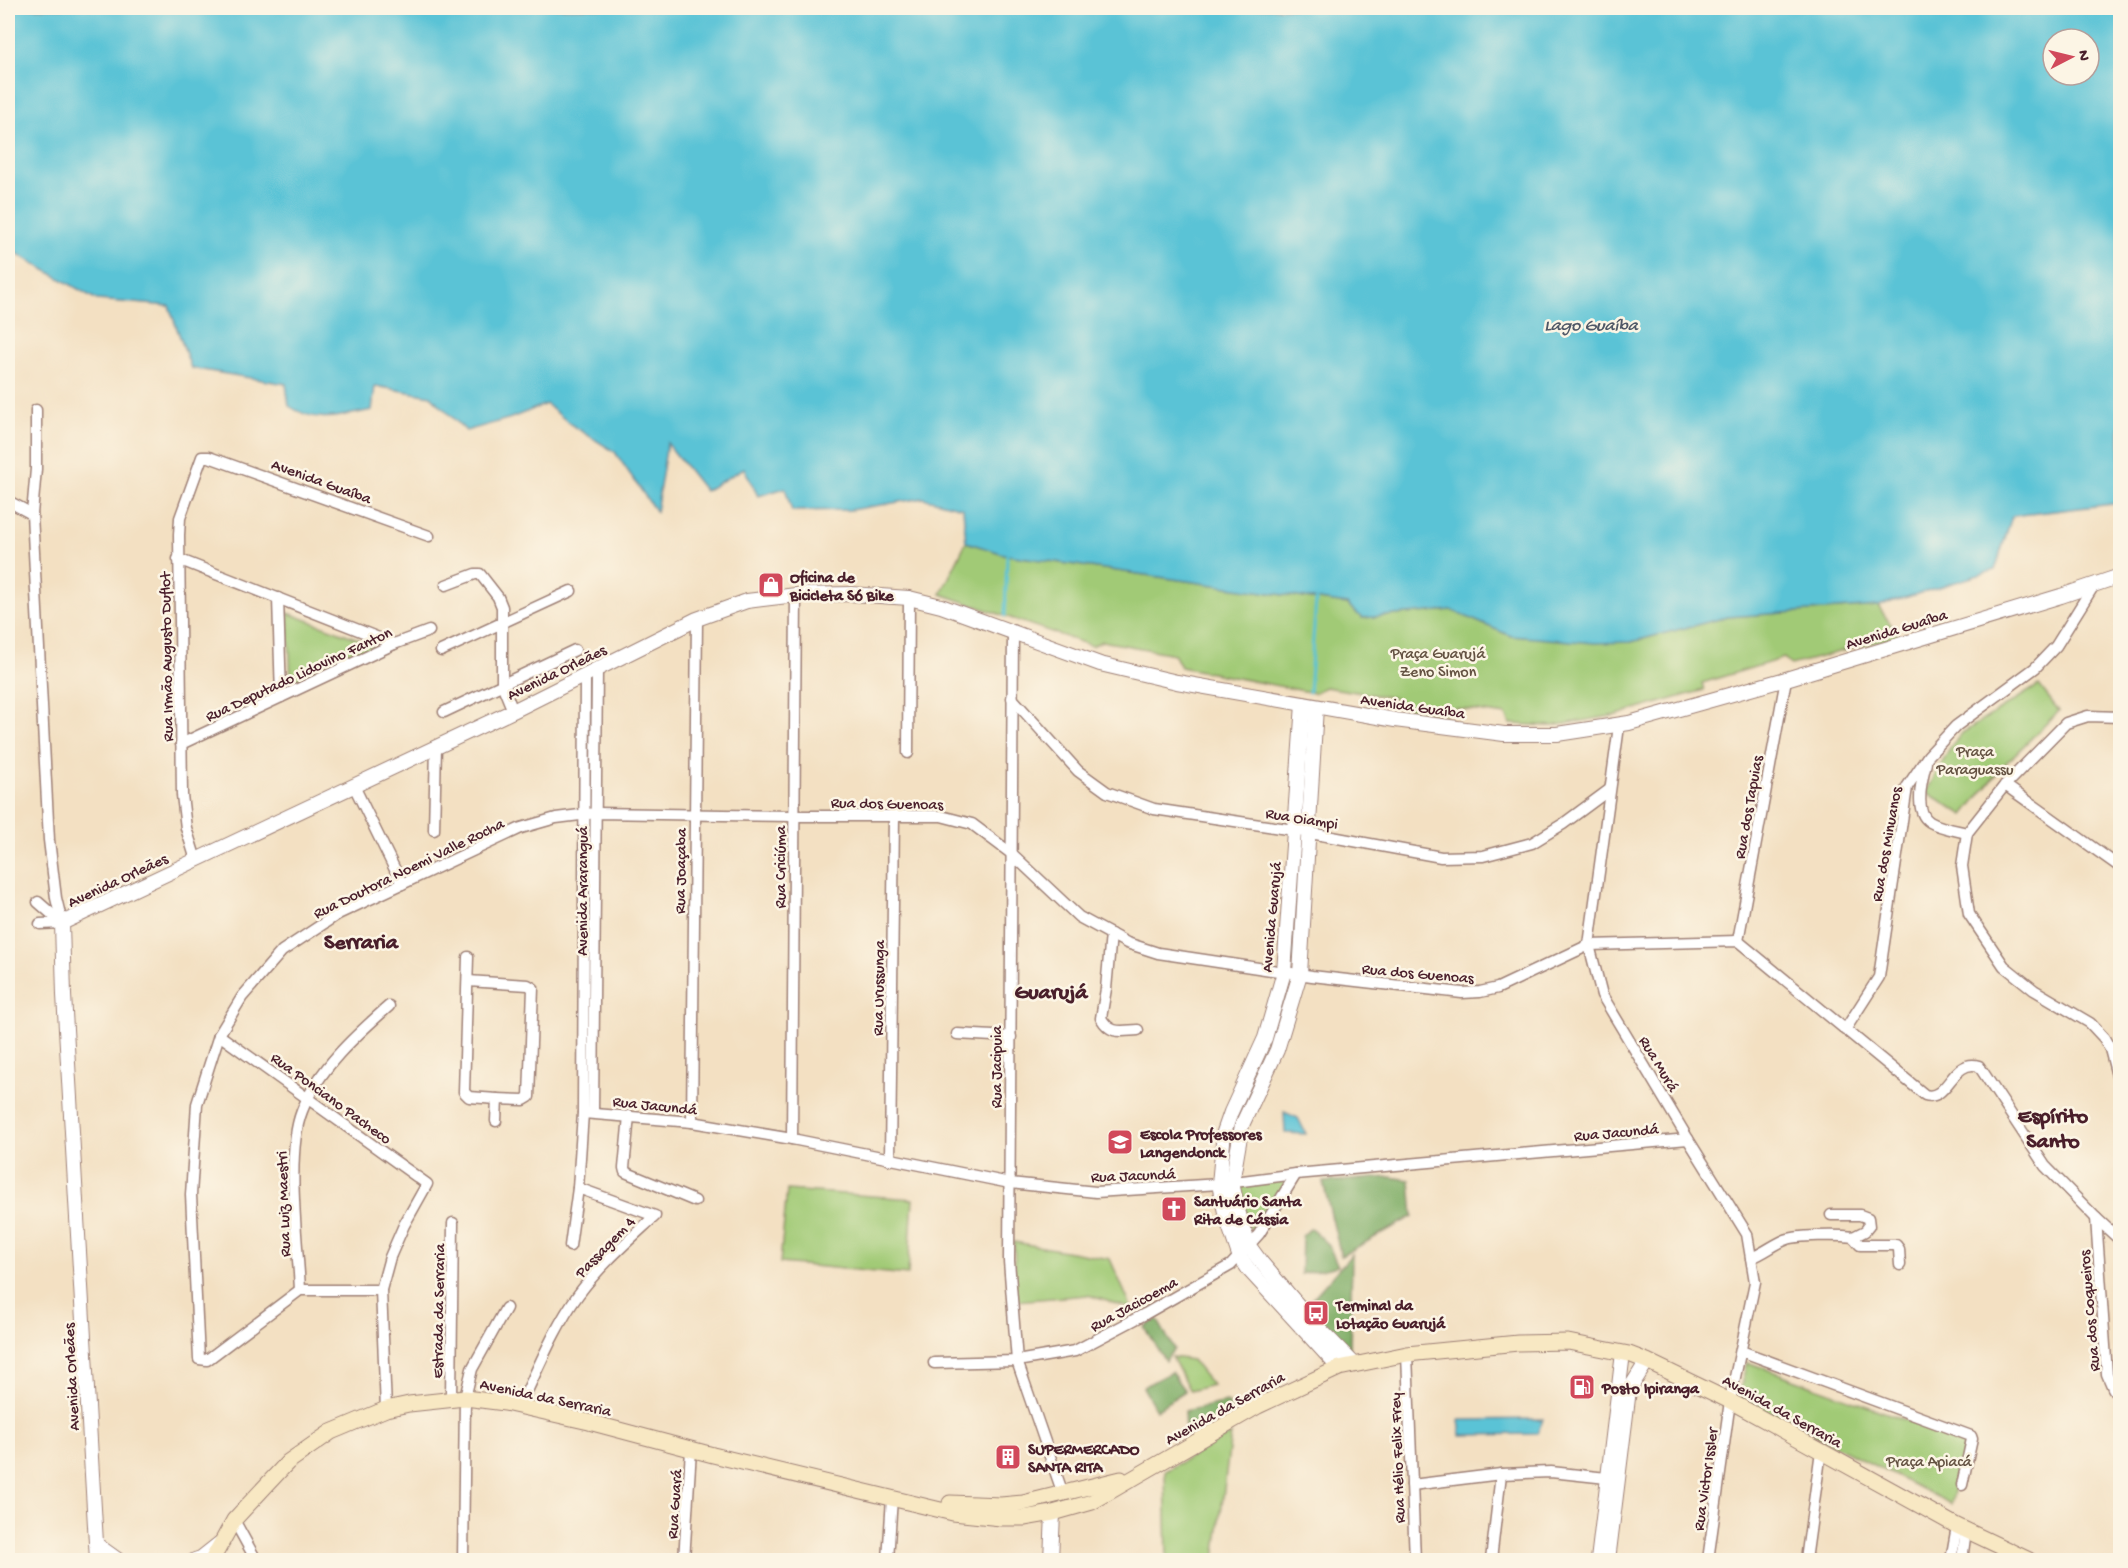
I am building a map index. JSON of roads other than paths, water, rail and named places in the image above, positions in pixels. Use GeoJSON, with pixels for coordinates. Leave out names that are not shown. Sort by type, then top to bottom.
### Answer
{"type":"FeatureCollection","features":[{"type":"Feature","properties":{"kind":"main road","name":"Avenida da Serraria"},"geometry":{"type":"LineString","coordinates":[[212,1560],[234,1520],[288,1462],[331,1432],[386,1409],[458,1398],[520,1406],[691,1450],[953,1512],[995,1518],[1024,1518],[1050,1514],[1089,1494],[1138,1475],[1258,1406],[1346,1366],[1407,1354],[1518,1343],[1568,1342],[1623,1353],[1647,1361],[1730,1401],[1962,1528],[2029,1560]]}},
{"type":"Feature","properties":{"kind":"main road","name":"Avenida da Serraria"},"geometry":{"type":"LineString","coordinates":[[892,1498],[1001,1505],[1063,1494],[1089,1494]]}},
{"type":"Feature","properties":{"kind":"street"},"geometry":{"type":"LineString","coordinates":[[36,410],[36,469],[32,514],[49,840],[56,898],[62,923]]}},
{"type":"Feature","properties":{"kind":"street","name":"Avenida Guaíba"},"geometry":{"type":"LineString","coordinates":[[204,456],[429,536]]}},
{"type":"Feature","properties":{"kind":"street","name":"Rua Irmão Augusto Duflot"},"geometry":{"type":"LineString","coordinates":[[196,860],[186,828],[182,795],[178,559],[180,518],[200,460],[204,456]]}},
{"type":"Feature","properties":{"kind":"street"},"geometry":{"type":"LineString","coordinates":[[8,501],[32,514]]}},
{"type":"Feature","properties":{"kind":"street"},"geometry":{"type":"LineString","coordinates":[[178,559],[394,644]]}},
{"type":"Feature","properties":{"kind":"street"},"geometry":{"type":"LineString","coordinates":[[446,585],[475,574],[483,576],[498,597],[502,607],[502,684],[513,711]]}},
{"type":"Feature","properties":{"kind":"street","name":"Avenida Guaíba"},"geometry":{"type":"LineString","coordinates":[[697,619],[747,601],[796,595],[851,594],[909,598],[941,606],[1100,664],[1176,682],[1309,706],[1504,734],[1557,734],[1619,726],[1786,679],[2121,576]]}},
{"type":"Feature","properties":{"kind":"street","name":"Rua dos Minuanos"},"geometry":{"type":"LineString","coordinates":[[1845,1029],[1879,977],[1907,787],[1928,756],[1956,726],[2035,668],[2056,646],[2094,585]]}},
{"type":"Feature","properties":{"kind":"street"},"geometry":{"type":"LineString","coordinates":[[441,651],[571,591]]}},
{"type":"Feature","properties":{"kind":"street","name":"Rua Criciúma"},"geometry":{"type":"LineString","coordinates":[[792,1139],[796,595]]}},
{"type":"Feature","properties":{"kind":"street"},"geometry":{"type":"LineString","coordinates":[[278,598],[281,697]]}},
{"type":"Feature","properties":{"kind":"street"},"geometry":{"type":"LineString","coordinates":[[908,753],[909,598]]}},
{"type":"Feature","properties":{"kind":"street","name":"Avenida Orleães"},"geometry":{"type":"LineString","coordinates":[[97,1560],[62,923],[513,711],[697,619]]}},
{"type":"Feature","properties":{"kind":"street","name":"Rua Joaçaba"},"geometry":{"type":"LineString","coordinates":[[692,1122],[697,619]]}},
{"type":"Feature","properties":{"kind":"street","name":"Rua Deputado Lidovino Fanton"},"geometry":{"type":"LineString","coordinates":[[182,744],[394,644],[429,631]]}},
{"type":"Feature","properties":{"kind":"street","name":"Rua Jacipuia"},"geometry":{"type":"LineString","coordinates":[[1012,632],[1009,1261],[1017,1361],[1063,1494]]}},
{"type":"Feature","properties":{"kind":"street"},"geometry":{"type":"LineString","coordinates":[[444,712],[575,650]]}},
{"type":"Feature","properties":{"kind":"street","name":"Avenida Araranguá"},"geometry":{"type":"LineString","coordinates":[[588,1113],[591,672]]}},
{"type":"Feature","properties":{"kind":"street","name":"Rua dos Tapuias"},"geometry":{"type":"LineString","coordinates":[[1738,941],[1786,679]]}},
{"type":"Feature","properties":{"kind":"street","name":"Rua Oiampi"},"geometry":{"type":"LineString","coordinates":[[1012,698],[1078,771],[1107,792],[1154,809],[1294,830],[1441,857],[1483,856],[1532,843],[1563,824],[1609,790]]}},
{"type":"Feature","properties":{"kind":"street","name":"Avenida Guarujá"},"geometry":{"type":"LineString","coordinates":[[1309,706],[1294,830],[1284,972],[1264,1038],[1230,1112],[1224,1132],[1226,1184],[1239,1214],[1244,1251],[1302,1310],[1346,1366]]}},
{"type":"Feature","properties":{"kind":"street","name":"Avenida Guarujá"},"geometry":{"type":"LineString","coordinates":[[1226,1184],[1242,1125],[1277,1050],[1299,974],[1308,833],[1309,706]]}},
{"type":"Feature","properties":{"kind":"street"},"geometry":{"type":"LineString","coordinates":[[2121,717],[2088,716],[2066,723],[2005,785],[1967,833],[1962,866],[1969,914],[2004,966],[2034,990],[2090,1023],[2104,1038],[2110,1049],[2121,1088]]}},
{"type":"Feature","properties":{"kind":"street","name":"Rua Murá"},"geometry":{"type":"LineString","coordinates":[[1619,726],[1589,945],[1602,994],[1747,1234],[1755,1282],[1730,1401]]}},
{"type":"Feature","properties":{"kind":"street"},"geometry":{"type":"LineString","coordinates":[[434,830],[436,747]]}},
{"type":"Feature","properties":{"kind":"street"},"geometry":{"type":"LineString","coordinates":[[1928,756],[1920,789],[1926,819],[1932,823],[1967,833]]}},
{"type":"Feature","properties":{"kind":"street"},"geometry":{"type":"LineString","coordinates":[[2005,785],[2121,867]]}},
{"type":"Feature","properties":{"kind":"street"},"geometry":{"type":"LineString","coordinates":[[354,786],[402,884]]}},
{"type":"Feature","properties":{"kind":"street","name":"Rua dos Guenoas"},"geometry":{"type":"LineString","coordinates":[[591,813],[941,816],[972,824],[1012,854],[1079,917],[1127,943],[1158,953],[1284,972],[1462,993],[1498,988],[1589,945],[1738,941]]}},
{"type":"Feature","properties":{"kind":"street","name":"Rua Doutora Noemi Valle Rocha"},"geometry":{"type":"LineString","coordinates":[[300,1290],[207,1360],[202,1361],[197,1356],[191,1196],[197,1104],[219,1035],[242,997],[282,951],[338,914],[521,828],[556,818],[591,813]]}},
{"type":"Feature","properties":{"kind":"street","name":"Rua Urussunga"},"geometry":{"type":"LineString","coordinates":[[890,1160],[894,816]]}},
{"type":"Feature","properties":{"kind":"street"},"geometry":{"type":"LineString","coordinates":[[38,902],[62,923]]}},
{"type":"Feature","properties":{"kind":"street"},"geometry":{"type":"LineString","coordinates":[[40,924],[62,923]]}},
{"type":"Feature","properties":{"kind":"street"},"geometry":{"type":"LineString","coordinates":[[1111,934],[1101,1018],[1106,1028],[1114,1031],[1138,1030]]}},
{"type":"Feature","properties":{"kind":"street"},"geometry":{"type":"LineString","coordinates":[[1738,941],[1928,1096],[1938,1094],[1964,1066],[1971,1064],[1979,1066],[2045,1166],[2121,1240]]}},
{"type":"Feature","properties":{"kind":"street"},"geometry":{"type":"LineString","coordinates":[[468,957],[464,1094],[469,1097],[524,1100],[529,1097],[533,988],[528,985],[468,981]]}},
{"type":"Feature","properties":{"kind":"street","name":"Rua Luiz Maestri"},"geometry":{"type":"LineString","coordinates":[[300,1290],[294,1180],[295,1137],[301,1113],[324,1072],[389,1006]]}},
{"type":"Feature","properties":{"kind":"street"},"geometry":{"type":"LineString","coordinates":[[957,1034],[1011,1037]]}},
{"type":"Feature","properties":{"kind":"street","name":"Rua Ponciano Pacheco"},"geometry":{"type":"LineString","coordinates":[[219,1035],[427,1184],[404,1225],[390,1257],[381,1290]]}},
{"type":"Feature","properties":{"kind":"street"},"geometry":{"type":"LineString","coordinates":[[496,1099],[496,1121]]}},
{"type":"Feature","properties":{"kind":"street"},"geometry":{"type":"LineString","coordinates":[[570,1246],[588,1113]]}},
{"type":"Feature","properties":{"kind":"street","name":"Rua Jacundá"},"geometry":{"type":"LineString","coordinates":[[588,1113],[692,1122],[792,1139],[1010,1183],[1096,1192],[1226,1184],[1296,1174],[1688,1139]]}},
{"type":"Feature","properties":{"kind":"street"},"geometry":{"type":"LineString","coordinates":[[629,1116],[625,1172],[695,1201]]}},
{"type":"Feature","properties":{"kind":"street","name":"Rua Jacicoema"},"geometry":{"type":"LineString","coordinates":[[934,1363],[1017,1361],[1075,1352],[1231,1265],[1244,1251],[1296,1174]]}},
{"type":"Feature","properties":{"kind":"street","name":"Passagem 4"},"geometry":{"type":"LineString","coordinates":[[520,1406],[577,1296],[607,1260],[655,1216],[578,1188]]}},
{"type":"Feature","properties":{"kind":"street"},"geometry":{"type":"LineString","coordinates":[[1751,1258],[1767,1252],[1787,1238],[1832,1234],[1853,1237],[1865,1231],[1869,1226],[1868,1218],[1860,1215],[1831,1215]]}},
{"type":"Feature","properties":{"kind":"street","name":"Rua dos Coqueiros"},"geometry":{"type":"LineString","coordinates":[[2096,1218],[2107,1374],[2121,1399]]}},
{"type":"Feature","properties":{"kind":"street","name":"Estrada da Serraria"},"geometry":{"type":"LineString","coordinates":[[453,1223],[451,1302],[458,1398]]}},
{"type":"Feature","properties":{"kind":"street"},"geometry":{"type":"LineString","coordinates":[[1853,1237],[1860,1245],[1896,1245],[1899,1249],[1900,1265]]}},
{"type":"Feature","properties":{"kind":"street"},"geometry":{"type":"LineString","coordinates":[[300,1290],[381,1290],[386,1409]]}},
{"type":"Feature","properties":{"kind":"street"},"geometry":{"type":"LineString","coordinates":[[463,1560],[458,1398],[506,1308]]}},
{"type":"Feature","properties":{"kind":"street"},"geometry":{"type":"LineString","coordinates":[[1741,1351],[1969,1435],[1972,1439],[1962,1485]]}},
{"type":"Feature","properties":{"kind":"street"},"geometry":{"type":"LineString","coordinates":[[1614,1478],[1623,1353]]}},
{"type":"Feature","properties":{"kind":"street","name":"Rua Hélio Felix Frey"},"geometry":{"type":"LineString","coordinates":[[1407,1354],[1415,1560]]}},
{"type":"Feature","properties":{"kind":"street"},"geometry":{"type":"LineString","coordinates":[[1603,1560],[1629,1390],[1647,1361]]}},
{"type":"Feature","properties":{"kind":"street","name":"Rua Victor Issler"},"geometry":{"type":"LineString","coordinates":[[1708,1560],[1730,1401]]}},
{"type":"Feature","properties":{"kind":"street","name":"Rua Guará"},"geometry":{"type":"LineString","coordinates":[[684,1560],[691,1450]]}},
{"type":"Feature","properties":{"kind":"street"},"geometry":{"type":"LineString","coordinates":[[1806,1560],[1821,1451]]}},
{"type":"Feature","properties":{"kind":"street"},"geometry":{"type":"LineString","coordinates":[[1412,1485],[1501,1474],[1551,1472],[1614,1478]]}},
{"type":"Feature","properties":{"kind":"street"},"geometry":{"type":"LineString","coordinates":[[1491,1560],[1501,1474]]}},
{"type":"Feature","properties":{"kind":"street"},"geometry":{"type":"LineString","coordinates":[[888,1560],[892,1498]]}},
{"type":"Feature","properties":{"kind":"street"},"geometry":{"type":"LineString","coordinates":[[1046,1498],[1050,1514],[1047,1527],[1051,1540],[1051,1560]]}},
{"type":"Feature","properties":{"kind":"street"},"geometry":{"type":"LineString","coordinates":[[234,1520],[256,1560]]}},
{"type":"Feature","properties":{"kind":"street"},"geometry":{"type":"LineString","coordinates":[[1951,1560],[1962,1528]]}},
{"type":"Feature","properties":{"kind":"street"},"geometry":{"type":"LineString","coordinates":[[1962,1528],[1962,1560]]}},
{"type":"Feature","properties":{"kind":"street"},"geometry":{"type":"LineString","coordinates":[[195,1560],[222,1542]]}},
{"type":"Feature","properties":{"kind":"street"},"geometry":{"type":"LineString","coordinates":[[97,1545],[118,1560]]}},
{"type":"Feature","properties":{"kind":"water","name":"Lago Guaíba"},"geometry":{"type":"Polygon","coordinates":[[[8,8],[2120,8],[2120,503],[2012,516],[1995,570],[1878,606],[1727,617],[1631,642],[1595,643],[1511,636],[1451,610],[1362,618],[1347,604],[1007,555],[966,542],[963,508],[923,498],[850,510],[792,511],[785,488],[758,496],[744,468],[705,491],[667,443],[656,512],[615,452],[573,426],[546,404],[511,418],[466,431],[431,396],[375,386],[372,410],[319,417],[299,412],[289,406],[286,384],[191,368],[169,306],[97,300],[11,250],[6,223],[10,173],[8,172],[8,8]]]}},
{"type":"Feature","properties":{"kind":"water"},"geometry":{"type":"Polygon","coordinates":[[[1284,1112],[1298,1118],[1306,1134],[1285,1133],[1284,1112]]]}},
{"type":"Feature","properties":{"kind":"water"},"geometry":{"type":"Polygon","coordinates":[[[1543,1419],[1537,1434],[1461,1435],[1459,1420],[1543,1419]]]}},
{"type":"Feature","properties":{"kind":"waterway"},"geometry":{"type":"LineString","coordinates":[[1005,616],[1007,555]]}},
{"type":"Feature","properties":{"kind":"waterway"},"geometry":{"type":"LineString","coordinates":[[1309,692],[1316,600]]}},
{"type":"Feature","properties":{"kind":"waterway"},"geometry":{"type":"LineString","coordinates":[[1302,824],[1306,760]]}},
{"type":"Feature","properties":{"kind":"waterway"},"geometry":{"type":"LineString","coordinates":[[1292,964],[1300,867]]}},
{"type":"Feature","properties":{"kind":"waterway"},"geometry":{"type":"LineString","coordinates":[[1228,1161],[1233,1128],[1270,1045],[1289,984]]}},
{"type":"Feature","properties":{"kind":"place","name":"Oficina de Bicicleta Só Bike"},"geometry":{"type":"Point","coordinates":[771,585]}},
{"type":"Feature","properties":{"kind":"place","name":"Escola Professores Langendonck"},"geometry":{"type":"Point","coordinates":[1120,1142]}},
{"type":"Feature","properties":{"kind":"place","name":"Santuário Santa Rita de Cássia"},"geometry":{"type":"Point","coordinates":[1174,1209]}},
{"type":"Feature","properties":{"kind":"place","name":"Terminal da Lotação Guarujá"},"geometry":{"type":"Point","coordinates":[1316,1313]}},
{"type":"Feature","properties":{"kind":"place","name":"Posto Ipiranga"},"geometry":{"type":"Point","coordinates":[1582,1387]}},
{"type":"Feature","properties":{"kind":"place","name":"SUPERMERCADO SANTA RITA"},"geometry":{"type":"Point","coordinates":[1008,1457]}},
{"type":"Feature","properties":{"kind":"district","name":"Serraria"},"geometry":{"type":"Point","coordinates":[361,940]}},
{"type":"Feature","properties":{"kind":"district","name":"Guarujá"},"geometry":{"type":"Point","coordinates":[1051,990]}},
{"type":"Feature","properties":{"kind":"district","name":"Espírito Santo"},"geometry":{"type":"Point","coordinates":[2053,1126]}},
{"type":"Feature","properties":{"kind":"park label","name":"Praça Guarujá Zeno Simon"},"geometry":{"type":"Point","coordinates":[1438,661]}},
{"type":"Feature","properties":{"kind":"park label","name":"Praça Paraguassu"},"geometry":{"type":"Point","coordinates":[1975,759]}},
{"type":"Feature","properties":{"kind":"park label","name":"Praça Apiacá"},"geometry":{"type":"Point","coordinates":[1929,1460]}}]}
